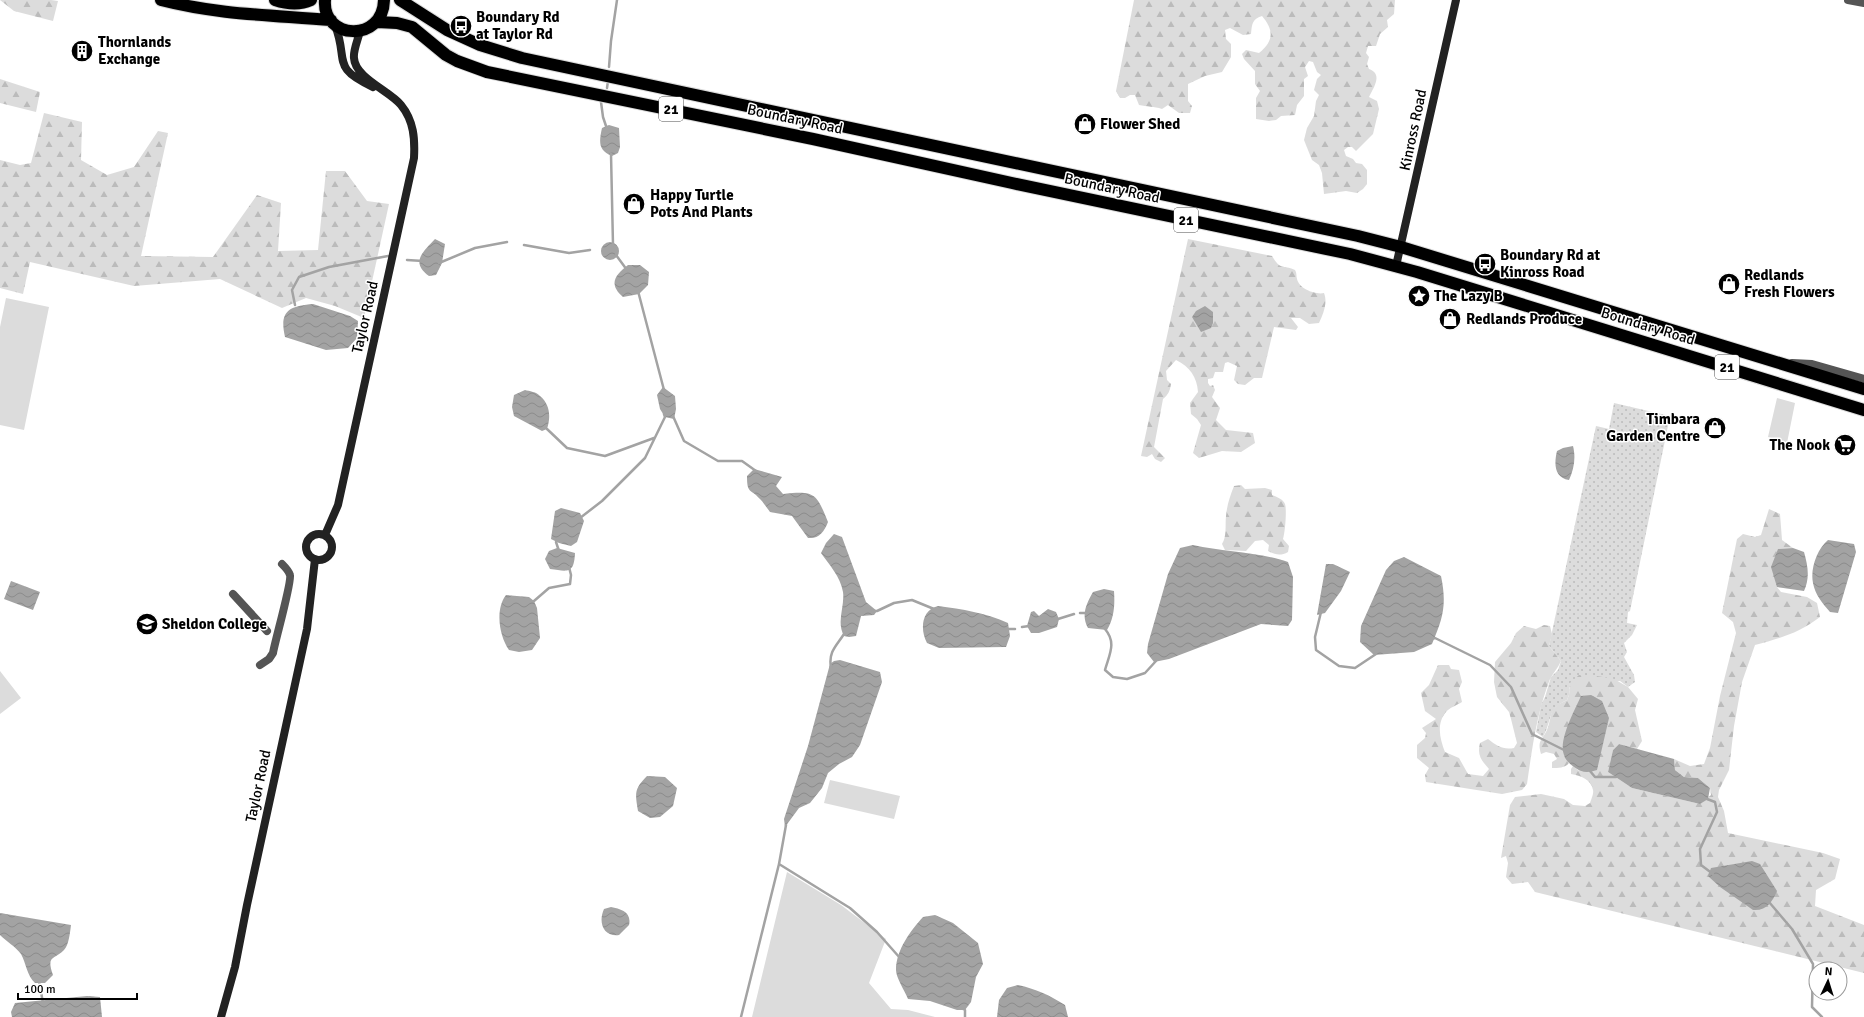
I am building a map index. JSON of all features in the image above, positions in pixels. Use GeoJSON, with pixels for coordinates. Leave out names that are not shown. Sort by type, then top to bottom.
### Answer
{"type":"FeatureCollection","features":[{"type":"Feature","properties":{"kind":"highway"},"geometry":{"type":"LineString","coordinates":[[161,0],[217,11],[258,16],[306,18],[333,23],[351,32],[360,31],[377,22],[384,8],[384,0]]}},
{"type":"Feature","properties":{"kind":"highway"},"geometry":{"type":"LineString","coordinates":[[275,0],[289,3],[299,3],[311,0]]}},
{"type":"Feature","properties":{"kind":"highway"},"geometry":{"type":"LineString","coordinates":[[325,0],[327,13],[333,23]]}},
{"type":"Feature","properties":{"kind":"highway","name":"Boundary Road"},"geometry":{"type":"LineString","coordinates":[[400,0],[447,30],[480,45],[522,58],[1212,204],[1401,247],[1864,389]]}},
{"type":"Feature","properties":{"kind":"highway","name":"Boundary Road"},"geometry":{"type":"LineString","coordinates":[[377,22],[398,23],[412,27],[446,55],[457,61],[487,72],[813,138],[1026,186],[1350,254],[1396,266],[1864,410]]}},
{"type":"Feature","properties":{"kind":"street","name":"Kinross Road"},"geometry":{"type":"LineString","coordinates":[[1396,266],[1456,0]]}},
{"type":"Feature","properties":{"kind":"street"},"geometry":{"type":"LineString","coordinates":[[1848,0],[1864,3]]}},
{"type":"Feature","properties":{"kind":"street"},"geometry":{"type":"LineString","coordinates":[[333,23],[339,35],[341,59],[348,72],[355,78],[401,104]]}},
{"type":"Feature","properties":{"kind":"street","name":"Taylor Road"},"geometry":{"type":"LineString","coordinates":[[325,535],[338,505],[414,158],[415,141],[413,129],[401,104],[356,68],[354,58],[360,31]]}},
{"type":"Feature","properties":{"kind":"street"},"geometry":{"type":"LineString","coordinates":[[1781,363],[1812,364],[1864,379]]}},
{"type":"Feature","properties":{"kind":"street"},"geometry":{"type":"LineString","coordinates":[[317,534],[325,535],[331,541],[332,545],[330,554],[323,559],[315,559],[307,550],[308,541],[317,534]]}},
{"type":"Feature","properties":{"kind":"street","name":"Taylor Road"},"geometry":{"type":"LineString","coordinates":[[221,1017],[235,967],[247,905],[308,629],[315,559]]}},
{"type":"Feature","properties":{"kind":"street"},"geometry":{"type":"LineString","coordinates":[[260,665],[269,659],[273,653],[289,583],[289,573],[282,564]]}},
{"type":"Feature","properties":{"kind":"street"},"geometry":{"type":"LineString","coordinates":[[234,594],[267,631]]}},
{"type":"Feature","properties":{"kind":"green space"},"geometry":{"type":"Polygon","coordinates":[[[0,0],[58,1],[53,21],[14,11],[0,0]]]}},
{"type":"Feature","properties":{"kind":"green space"},"geometry":{"type":"Polygon","coordinates":[[[1134,0],[1395,0],[1394,14],[1387,20],[1388,27],[1380,34],[1376,46],[1368,46],[1366,53],[1369,57],[1367,64],[1369,69],[1376,74],[1375,85],[1369,97],[1377,101],[1379,109],[1373,134],[1356,151],[1352,147],[1348,147],[1344,150],[1346,156],[1353,159],[1356,163],[1362,164],[1367,170],[1367,184],[1363,189],[1357,193],[1346,191],[1324,194],[1322,173],[1319,165],[1312,160],[1304,140],[1307,128],[1314,116],[1316,101],[1319,95],[1314,90],[1317,79],[1321,75],[1317,72],[1313,62],[1309,61],[1305,67],[1308,76],[1304,79],[1304,96],[1297,105],[1295,115],[1281,116],[1276,120],[1269,121],[1256,119],[1256,98],[1260,91],[1255,84],[1255,71],[1244,59],[1242,54],[1246,50],[1259,53],[1264,49],[1270,40],[1271,35],[1269,26],[1262,16],[1254,20],[1251,34],[1243,35],[1230,28],[1225,30],[1226,39],[1231,44],[1231,57],[1222,72],[1205,76],[1188,84],[1188,101],[1192,106],[1190,113],[1179,113],[1168,105],[1162,109],[1139,105],[1135,95],[1120,98],[1116,91],[1134,0]]]}},
{"type":"Feature","properties":{"kind":"green space"},"geometry":{"type":"Polygon","coordinates":[[[0,79],[40,92],[36,112],[0,103],[0,79]]]}},
{"type":"Feature","properties":{"kind":"green space"},"geometry":{"type":"Polygon","coordinates":[[[44,113],[82,122],[81,160],[107,175],[134,167],[158,131],[168,133],[141,256],[213,257],[257,195],[281,203],[278,251],[318,250],[326,171],[345,171],[367,201],[389,204],[364,318],[335,306],[306,298],[282,308],[220,279],[134,286],[30,262],[23,294],[0,288],[0,160],[20,165],[31,163],[44,113]]]}},
{"type":"Feature","properties":{"kind":"green space"},"geometry":{"type":"Polygon","coordinates":[[[1188,239],[1272,256],[1278,264],[1295,270],[1298,283],[1301,286],[1312,292],[1324,293],[1325,305],[1319,323],[1309,324],[1300,318],[1291,318],[1298,327],[1296,330],[1274,327],[1262,378],[1254,378],[1245,385],[1238,384],[1234,380],[1237,366],[1228,362],[1225,363],[1223,372],[1215,372],[1213,378],[1208,379],[1208,383],[1210,386],[1213,385],[1215,390],[1212,397],[1220,408],[1216,420],[1226,430],[1253,433],[1255,443],[1241,452],[1222,451],[1199,458],[1193,453],[1201,425],[1191,414],[1190,403],[1198,392],[1192,373],[1189,369],[1176,360],[1166,371],[1167,380],[1171,384],[1168,393],[1163,399],[1154,447],[1165,458],[1161,462],[1155,459],[1152,454],[1147,457],[1141,456],[1188,239]]]}},
{"type":"Feature","properties":{"kind":"green space"},"geometry":{"type":"Polygon","coordinates":[[[6,298],[49,307],[24,430],[0,425],[0,327],[6,298]]]}},
{"type":"Feature","properties":{"kind":"green space"},"geometry":{"type":"Polygon","coordinates":[[[1777,398],[1795,403],[1787,443],[1768,437],[1777,398]]]}},
{"type":"Feature","properties":{"kind":"green space"},"geometry":{"type":"Polygon","coordinates":[[[1614,403],[1670,416],[1630,611],[1628,612],[1627,623],[1637,625],[1632,635],[1624,643],[1627,652],[1624,657],[1634,675],[1635,682],[1628,687],[1620,681],[1570,683],[1567,700],[1556,707],[1553,711],[1543,737],[1536,732],[1541,705],[1551,677],[1558,670],[1561,661],[1549,646],[1596,426],[1609,429],[1614,403]]]}},
{"type":"Feature","properties":{"kind":"green space"},"geometry":{"type":"Polygon","coordinates":[[[1241,485],[1245,489],[1265,488],[1272,490],[1272,495],[1280,498],[1284,502],[1286,507],[1286,516],[1283,539],[1289,546],[1288,552],[1276,554],[1268,551],[1269,545],[1263,540],[1255,541],[1246,551],[1225,550],[1222,544],[1224,541],[1228,504],[1234,486],[1241,485]]]}},
{"type":"Feature","properties":{"kind":"green space"},"geometry":{"type":"Polygon","coordinates":[[[1769,509],[1780,514],[1782,540],[1793,548],[1778,549],[1777,587],[1781,592],[1807,597],[1817,603],[1820,617],[1805,627],[1789,634],[1755,645],[1742,682],[1734,726],[1729,770],[1719,790],[1718,797],[1724,811],[1728,833],[1823,853],[1840,859],[1835,879],[1816,890],[1815,906],[1864,925],[1864,973],[1848,969],[1848,961],[1815,961],[1535,892],[1528,882],[1512,884],[1506,877],[1508,863],[1506,856],[1501,858],[1510,805],[1515,797],[1541,794],[1564,799],[1573,805],[1585,806],[1590,803],[1593,793],[1592,786],[1585,779],[1571,774],[1571,769],[1573,766],[1579,771],[1563,743],[1564,755],[1569,763],[1566,766],[1559,768],[1552,768],[1552,762],[1557,759],[1554,754],[1546,752],[1541,754],[1540,746],[1549,725],[1553,709],[1567,700],[1570,683],[1579,675],[1591,675],[1614,679],[1628,687],[1638,699],[1635,710],[1642,741],[1637,749],[1619,744],[1613,750],[1608,772],[1632,788],[1700,804],[1711,795],[1710,788],[1698,778],[1684,777],[1675,770],[1674,759],[1690,766],[1704,764],[1710,748],[1720,696],[1736,633],[1733,622],[1722,613],[1737,539],[1743,534],[1755,537],[1761,535],[1769,509]]]}},
{"type":"Feature","properties":{"kind":"green space"},"geometry":{"type":"Polygon","coordinates":[[[1544,625],[1550,626],[1552,634],[1549,646],[1561,661],[1550,679],[1538,717],[1527,784],[1522,790],[1502,794],[1426,782],[1425,775],[1429,768],[1417,758],[1417,745],[1425,738],[1426,733],[1422,728],[1436,719],[1425,711],[1421,693],[1429,685],[1438,665],[1449,665],[1451,669],[1459,670],[1462,682],[1459,689],[1462,702],[1447,711],[1441,721],[1440,737],[1445,752],[1459,758],[1468,774],[1483,776],[1489,769],[1480,757],[1480,743],[1488,739],[1500,747],[1514,748],[1517,743],[1509,712],[1497,697],[1494,682],[1495,662],[1511,643],[1516,633],[1524,626],[1536,629],[1544,625]]]}},
{"type":"Feature","properties":{"kind":"green space"},"geometry":{"type":"Polygon","coordinates":[[[0,671],[21,698],[0,714],[0,671]]]}},
{"type":"Feature","properties":{"kind":"green space"},"geometry":{"type":"Polygon","coordinates":[[[830,780],[900,796],[894,819],[824,803],[830,780]]]}},
{"type":"Feature","properties":{"kind":"green space"},"geometry":{"type":"Polygon","coordinates":[[[787,872],[841,905],[886,939],[869,983],[891,1009],[908,1010],[935,1017],[752,1017],[787,872]]]}},
{"type":"Feature","properties":{"kind":"water"},"geometry":{"type":"Polygon","coordinates":[[[609,125],[619,128],[620,147],[618,153],[612,156],[604,151],[600,141],[602,128],[609,125]]]}},
{"type":"Feature","properties":{"kind":"water"},"geometry":{"type":"Polygon","coordinates":[[[435,239],[445,244],[442,263],[436,275],[429,276],[423,271],[419,262],[420,257],[426,248],[435,239]]]}},
{"type":"Feature","properties":{"kind":"water"},"geometry":{"type":"Polygon","coordinates":[[[610,242],[616,245],[619,251],[616,257],[610,260],[604,257],[601,251],[604,245],[610,242]]]}},
{"type":"Feature","properties":{"kind":"water"},"geometry":{"type":"Polygon","coordinates":[[[628,265],[640,265],[649,272],[648,285],[639,294],[623,297],[616,288],[615,280],[620,272],[628,265]]]}},
{"type":"Feature","properties":{"kind":"water"},"geometry":{"type":"Polygon","coordinates":[[[313,304],[350,316],[358,321],[357,338],[348,348],[326,350],[285,337],[283,321],[288,312],[292,308],[298,306],[313,304]]]}},
{"type":"Feature","properties":{"kind":"water"},"geometry":{"type":"Polygon","coordinates":[[[1205,306],[1213,312],[1213,323],[1211,328],[1201,332],[1192,317],[1196,311],[1205,306]]]}},
{"type":"Feature","properties":{"kind":"water"},"geometry":{"type":"Polygon","coordinates":[[[663,387],[675,396],[676,409],[674,419],[665,417],[660,409],[657,395],[663,387]]]}},
{"type":"Feature","properties":{"kind":"water"},"geometry":{"type":"Polygon","coordinates":[[[525,390],[539,395],[546,403],[549,411],[547,429],[542,431],[514,416],[512,407],[514,395],[525,390]]]}},
{"type":"Feature","properties":{"kind":"water"},"geometry":{"type":"Polygon","coordinates":[[[1573,446],[1574,463],[1569,480],[1564,479],[1558,473],[1556,469],[1556,456],[1557,451],[1573,446]]]}},
{"type":"Feature","properties":{"kind":"water"},"geometry":{"type":"Polygon","coordinates":[[[754,469],[782,477],[776,486],[783,494],[808,494],[817,499],[828,522],[821,534],[808,538],[792,516],[770,512],[757,496],[748,488],[747,476],[754,469]]]}},
{"type":"Feature","properties":{"kind":"water"},"geometry":{"type":"Polygon","coordinates":[[[561,508],[580,513],[584,521],[577,542],[571,546],[551,539],[555,511],[561,508]]]}},
{"type":"Feature","properties":{"kind":"water"},"geometry":{"type":"Polygon","coordinates":[[[834,534],[842,537],[866,602],[877,611],[874,615],[861,616],[856,636],[844,636],[841,625],[843,597],[842,586],[834,571],[821,553],[826,543],[834,534]]]}},
{"type":"Feature","properties":{"kind":"water"},"geometry":{"type":"Polygon","coordinates":[[[1828,540],[1854,544],[1856,552],[1838,613],[1830,612],[1827,609],[1817,595],[1812,578],[1815,560],[1828,540]]]}},
{"type":"Feature","properties":{"kind":"water"},"geometry":{"type":"Polygon","coordinates":[[[1193,545],[1266,556],[1288,562],[1293,577],[1292,620],[1288,626],[1261,624],[1169,659],[1154,662],[1147,653],[1148,644],[1168,574],[1180,548],[1193,545]]]}},
{"type":"Feature","properties":{"kind":"water"},"geometry":{"type":"Polygon","coordinates":[[[557,548],[575,553],[573,565],[568,570],[550,569],[545,559],[549,551],[557,548]]]}},
{"type":"Feature","properties":{"kind":"water"},"geometry":{"type":"Polygon","coordinates":[[[1793,548],[1804,552],[1808,577],[1804,591],[1777,587],[1771,567],[1778,549],[1793,548]]]}},
{"type":"Feature","properties":{"kind":"water"},"geometry":{"type":"Polygon","coordinates":[[[1404,557],[1441,576],[1444,603],[1439,626],[1432,644],[1414,652],[1374,655],[1360,642],[1361,626],[1386,570],[1394,561],[1404,557]]]}},
{"type":"Feature","properties":{"kind":"water"},"geometry":{"type":"Polygon","coordinates":[[[1326,564],[1333,564],[1350,572],[1341,591],[1325,613],[1317,615],[1326,564]]]}},
{"type":"Feature","properties":{"kind":"water"},"geometry":{"type":"Polygon","coordinates":[[[11,581],[40,592],[33,610],[4,599],[11,581]]]}},
{"type":"Feature","properties":{"kind":"water"},"geometry":{"type":"Polygon","coordinates":[[[1104,589],[1114,591],[1114,612],[1111,621],[1107,630],[1088,628],[1085,619],[1085,610],[1088,601],[1093,592],[1104,589]]]}},
{"type":"Feature","properties":{"kind":"water"},"geometry":{"type":"Polygon","coordinates":[[[506,595],[529,597],[534,601],[537,608],[540,638],[532,650],[519,652],[509,650],[506,644],[501,630],[499,615],[500,608],[506,595]]]}},
{"type":"Feature","properties":{"kind":"water"},"geometry":{"type":"Polygon","coordinates":[[[938,606],[974,612],[1008,623],[1010,636],[1006,647],[939,648],[927,643],[923,632],[925,616],[932,608],[938,606]]]}},
{"type":"Feature","properties":{"kind":"water"},"geometry":{"type":"Polygon","coordinates":[[[1048,609],[1056,612],[1059,619],[1057,627],[1039,633],[1031,633],[1027,626],[1031,612],[1034,611],[1039,616],[1048,609]]]}},
{"type":"Feature","properties":{"kind":"water"},"geometry":{"type":"Polygon","coordinates":[[[840,660],[880,672],[882,682],[860,745],[852,757],[839,764],[828,773],[822,788],[810,803],[799,808],[785,827],[784,819],[808,746],[830,664],[834,661],[840,660]]]}},
{"type":"Feature","properties":{"kind":"water"},"geometry":{"type":"Polygon","coordinates":[[[1591,695],[1602,701],[1609,718],[1597,770],[1585,772],[1571,765],[1567,760],[1563,749],[1563,741],[1568,725],[1581,696],[1591,695]]]}},
{"type":"Feature","properties":{"kind":"water"},"geometry":{"type":"Polygon","coordinates":[[[1619,744],[1674,759],[1675,770],[1684,777],[1698,778],[1710,788],[1708,799],[1700,804],[1632,788],[1608,772],[1613,750],[1619,744]]]}},
{"type":"Feature","properties":{"kind":"water"},"geometry":{"type":"Polygon","coordinates":[[[647,776],[665,777],[677,788],[673,806],[660,817],[650,818],[638,811],[636,792],[640,784],[647,776]]]}},
{"type":"Feature","properties":{"kind":"water"},"geometry":{"type":"Polygon","coordinates":[[[1752,861],[1760,864],[1777,891],[1768,905],[1758,910],[1753,910],[1720,887],[1708,876],[1711,868],[1752,861]]]}},
{"type":"Feature","properties":{"kind":"water"},"geometry":{"type":"Polygon","coordinates":[[[611,907],[622,910],[629,917],[629,925],[619,935],[609,934],[603,928],[602,914],[604,909],[611,907]]]}},
{"type":"Feature","properties":{"kind":"water"},"geometry":{"type":"Polygon","coordinates":[[[0,913],[71,925],[67,945],[64,950],[52,959],[50,964],[53,975],[45,983],[35,983],[32,980],[21,954],[0,935],[0,913]]]}},
{"type":"Feature","properties":{"kind":"water"},"geometry":{"type":"Polygon","coordinates":[[[935,915],[953,923],[978,943],[983,964],[976,977],[971,1002],[965,1010],[957,1010],[930,1001],[908,999],[897,977],[897,963],[901,948],[905,941],[923,917],[935,915]]]}},
{"type":"Feature","properties":{"kind":"water"},"geometry":{"type":"Polygon","coordinates":[[[1018,985],[1031,988],[1065,1005],[1068,1017],[997,1017],[999,1000],[1007,988],[1018,985]]]}},
{"type":"Feature","properties":{"kind":"water"},"geometry":{"type":"Polygon","coordinates":[[[87,996],[100,997],[102,1017],[12,1017],[11,1012],[15,1003],[87,996]]]}},
{"type":"Feature","properties":{"kind":"waterway"},"geometry":{"type":"LineString","coordinates":[[609,67],[617,0]]}},
{"type":"Feature","properties":{"kind":"waterway"},"geometry":{"type":"LineString","coordinates":[[607,88],[608,81]]}},
{"type":"Feature","properties":{"kind":"waterway"},"geometry":{"type":"LineString","coordinates":[[601,102],[603,117],[607,129]]}},
{"type":"Feature","properties":{"kind":"waterway"},"geometry":{"type":"LineString","coordinates":[[611,154],[613,245]]}},
{"type":"Feature","properties":{"kind":"waterway"},"geometry":{"type":"LineString","coordinates":[[439,263],[475,248],[507,242]]}},
{"type":"Feature","properties":{"kind":"waterway"},"geometry":{"type":"LineString","coordinates":[[524,245],[569,253],[590,250]]}},
{"type":"Feature","properties":{"kind":"waterway"},"geometry":{"type":"LineString","coordinates":[[616,255],[627,270]]}},
{"type":"Feature","properties":{"kind":"waterway"},"geometry":{"type":"LineString","coordinates":[[295,305],[292,290],[299,277],[329,267],[388,256]]}},
{"type":"Feature","properties":{"kind":"waterway"},"geometry":{"type":"LineString","coordinates":[[407,260],[423,261]]}},
{"type":"Feature","properties":{"kind":"waterway"},"geometry":{"type":"LineString","coordinates":[[638,291],[664,390]]}},
{"type":"Feature","properties":{"kind":"waterway"},"geometry":{"type":"LineString","coordinates":[[580,518],[602,501],[645,458],[665,417],[664,414]]}},
{"type":"Feature","properties":{"kind":"waterway"},"geometry":{"type":"LineString","coordinates":[[673,416],[684,441],[718,461],[742,461],[756,471]]}},
{"type":"Feature","properties":{"kind":"waterway"},"geometry":{"type":"LineString","coordinates":[[547,429],[567,448],[605,456],[654,438]]}},
{"type":"Feature","properties":{"kind":"waterway"},"geometry":{"type":"LineString","coordinates":[[558,540],[556,542],[559,551]]}},
{"type":"Feature","properties":{"kind":"waterway"},"geometry":{"type":"LineString","coordinates":[[534,601],[549,588],[570,584],[571,575],[569,567]]}},
{"type":"Feature","properties":{"kind":"waterway"},"geometry":{"type":"LineString","coordinates":[[874,611],[894,603],[912,600],[934,609]]}},
{"type":"Feature","properties":{"kind":"waterway"},"geometry":{"type":"LineString","coordinates":[[1321,612],[1315,637],[1316,650],[1339,666],[1355,668],[1376,654]]}},
{"type":"Feature","properties":{"kind":"waterway"},"geometry":{"type":"LineString","coordinates":[[1080,613],[1086,613]]}},
{"type":"Feature","properties":{"kind":"waterway"},"geometry":{"type":"LineString","coordinates":[[1058,619],[1074,614]]}},
{"type":"Feature","properties":{"kind":"waterway"},"geometry":{"type":"LineString","coordinates":[[1022,627],[1029,626]]}},
{"type":"Feature","properties":{"kind":"waterway"},"geometry":{"type":"LineString","coordinates":[[1006,629],[1015,629]]}},
{"type":"Feature","properties":{"kind":"waterway"},"geometry":{"type":"LineString","coordinates":[[1105,629],[1111,639],[1111,649],[1105,670],[1113,677],[1127,679],[1145,673],[1156,661]]}},
{"type":"Feature","properties":{"kind":"waterway"},"geometry":{"type":"LineString","coordinates":[[831,667],[830,662],[832,653],[844,634]]}},
{"type":"Feature","properties":{"kind":"waterway"},"geometry":{"type":"LineString","coordinates":[[1431,639],[1435,638],[1490,665],[1511,687],[1532,734],[1564,750]]}},
{"type":"Feature","properties":{"kind":"waterway"},"geometry":{"type":"LineString","coordinates":[[1590,771],[1595,777],[1616,777]]}},
{"type":"Feature","properties":{"kind":"waterway"},"geometry":{"type":"LineString","coordinates":[[1707,799],[1715,802],[1717,812],[1700,849],[1701,865],[1713,874]]}},
{"type":"Feature","properties":{"kind":"waterway"},"geometry":{"type":"LineString","coordinates":[[741,1017],[779,864],[786,825]]}},
{"type":"Feature","properties":{"kind":"waterway"},"geometry":{"type":"LineString","coordinates":[[779,864],[850,908],[877,932],[900,958]]}},
{"type":"Feature","properties":{"kind":"waterway"},"geometry":{"type":"LineString","coordinates":[[1769,902],[1792,929],[1813,964],[1812,1007],[1822,1017]]}},
{"type":"Feature","properties":{"kind":"waterway"},"geometry":{"type":"LineString","coordinates":[[39,981],[43,1003]]}},
{"type":"Feature","properties":{"kind":"waterway"},"geometry":{"type":"LineString","coordinates":[[963,1009],[965,1010],[965,1017]]}},
{"type":"Feature","properties":{"kind":"place","name":"Boundary Rd at Taylor Rd"},"geometry":{"type":"Point","coordinates":[461,26]}},
{"type":"Feature","properties":{"kind":"place","name":"Thornlands Exchange"},"geometry":{"type":"Point","coordinates":[82,51]}},
{"type":"Feature","properties":{"kind":"place","name":"Flower Shed"},"geometry":{"type":"Point","coordinates":[1085,124]}},
{"type":"Feature","properties":{"kind":"place","name":"Happy Turtle Pots And Plants"},"geometry":{"type":"Point","coordinates":[634,204]}},
{"type":"Feature","properties":{"kind":"place","name":"Boundary Rd at Kinross Road"},"geometry":{"type":"Point","coordinates":[1485,264]}},
{"type":"Feature","properties":{"kind":"place","name":"Redlands Fresh Flowers"},"geometry":{"type":"Point","coordinates":[1729,284]}},
{"type":"Feature","properties":{"kind":"place","name":"The Lazy B"},"geometry":{"type":"Point","coordinates":[1419,296]}},
{"type":"Feature","properties":{"kind":"place","name":"Redlands Produce"},"geometry":{"type":"Point","coordinates":[1450,319]}},
{"type":"Feature","properties":{"kind":"place","name":"Timbara Garden Centre"},"geometry":{"type":"Point","coordinates":[1715,428]}},
{"type":"Feature","properties":{"kind":"place","name":"The Nook"},"geometry":{"type":"Point","coordinates":[1845,445]}},
{"type":"Feature","properties":{"kind":"place","name":"Sheldon College"},"geometry":{"type":"Point","coordinates":[147,624]}}]}
